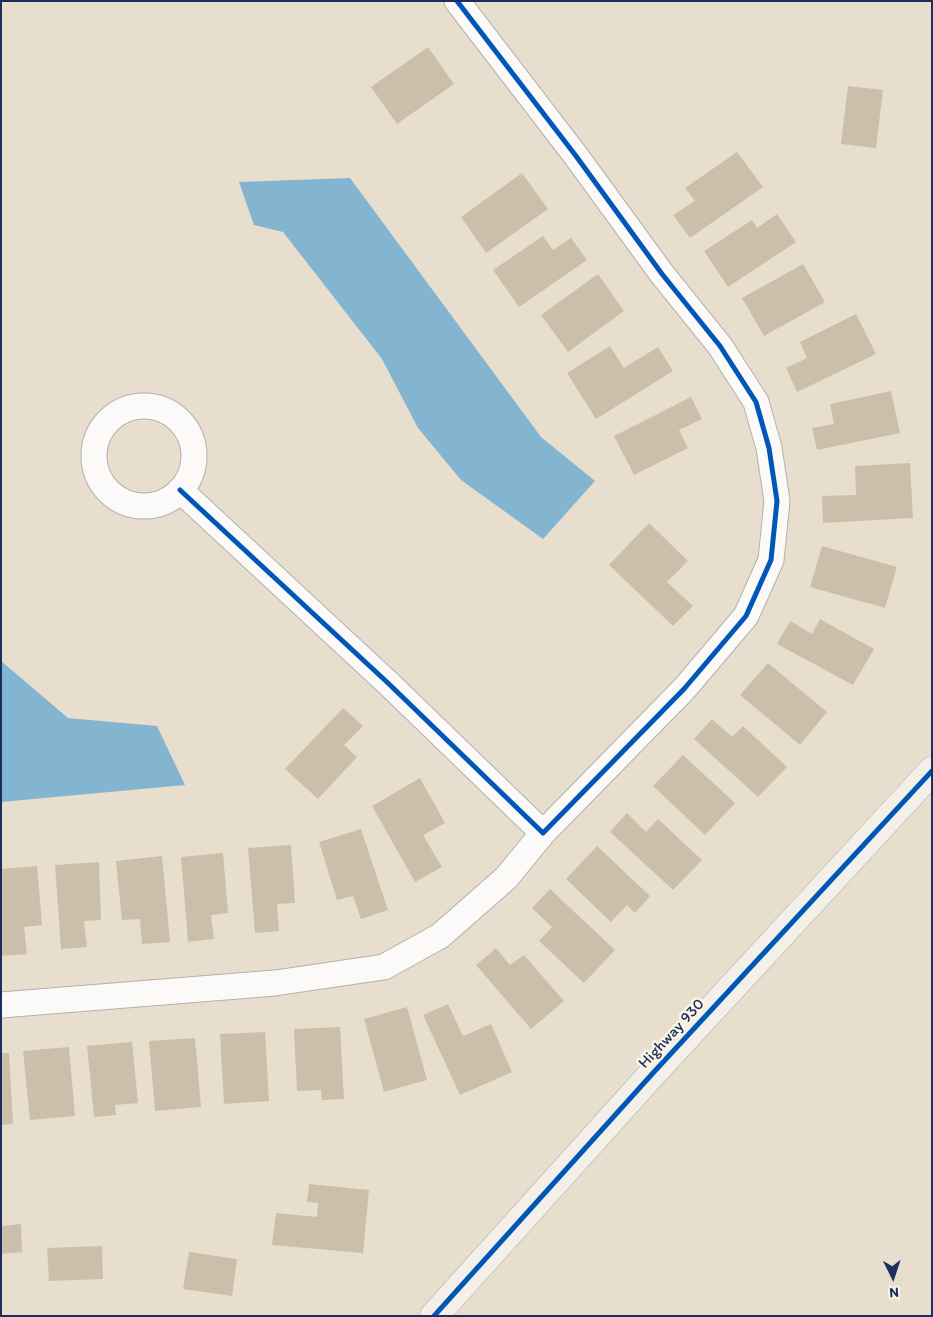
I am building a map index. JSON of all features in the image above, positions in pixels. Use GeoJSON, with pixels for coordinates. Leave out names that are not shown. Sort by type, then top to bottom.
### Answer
{"type":"FeatureCollection","features":[{"type":"Feature","properties":{"kind":"street"},"geometry":{"type":"LineString","coordinates":[[1,1005],[274,984],[384,967],[440,936],[506,878],[544,833],[684,689],[746,616],[770,560],[778,501],[769,448],[756,402],[720,346],[662,274],[576,156],[456,1]]}},
{"type":"Feature","properties":{"kind":"street"},"geometry":{"type":"LineString","coordinates":[[142,406],[158,408],[174,415],[189,435],[194,460],[190,476],[180,490],[168,500],[152,505],[136,505],[121,500],[108,491],[98,478],[94,462],[94,446],[100,431],[111,418],[125,409],[142,406]]}},
{"type":"Feature","properties":{"kind":"street"},"geometry":{"type":"LineString","coordinates":[[180,490],[544,833]]}},
{"type":"Feature","properties":{"kind":"street","name":"Highway 930"},"geometry":{"type":"LineString","coordinates":[[434,1316],[653,1073],[932,771]]}},
{"type":"Feature","properties":{"kind":"water"},"geometry":{"type":"Polygon","coordinates":[[[350,178],[541,437],[595,481],[543,539],[461,480],[418,428],[382,359],[283,232],[254,225],[239,182],[350,178]]]}},
{"type":"Feature","properties":{"kind":"water"},"geometry":{"type":"Polygon","coordinates":[[[1,661],[68,718],[157,726],[185,785],[1,802],[1,661]]]}},
{"type":"Feature","properties":{"kind":"building"},"geometry":{"type":"Polygon","coordinates":[[[428,47],[454,84],[397,124],[371,87],[428,47]]]}},
{"type":"Feature","properties":{"kind":"building"},"geometry":{"type":"Polygon","coordinates":[[[848,86],[883,90],[876,148],[841,144],[848,86]]]}},
{"type":"Feature","properties":{"kind":"building"},"geometry":{"type":"Polygon","coordinates":[[[737,152],[763,187],[690,238],[673,215],[695,201],[685,188],[737,152]]]}},
{"type":"Feature","properties":{"kind":"building"},"geometry":{"type":"Polygon","coordinates":[[[522,173],[548,209],[486,253],[461,217],[522,173]]]}},
{"type":"Feature","properties":{"kind":"building"},"geometry":{"type":"Polygon","coordinates":[[[777,214],[796,242],[728,287],[704,251],[752,220],[757,228],[777,214]]]}},
{"type":"Feature","properties":{"kind":"building"},"geometry":{"type":"Polygon","coordinates":[[[543,236],[553,250],[571,238],[587,260],[519,307],[493,270],[543,236]]]}},
{"type":"Feature","properties":{"kind":"building"},"geometry":{"type":"Polygon","coordinates":[[[803,264],[825,302],[764,336],[742,298],[803,264]]]}},
{"type":"Feature","properties":{"kind":"building"},"geometry":{"type":"Polygon","coordinates":[[[598,274],[624,311],[568,352],[541,315],[598,274]]]}},
{"type":"Feature","properties":{"kind":"building"},"geometry":{"type":"Polygon","coordinates":[[[856,314],[876,354],[797,392],[786,368],[807,358],[800,342],[856,314]]]}},
{"type":"Feature","properties":{"kind":"building"},"geometry":{"type":"Polygon","coordinates":[[[610,346],[624,368],[658,347],[673,371],[596,419],[567,373],[610,346]]]}},
{"type":"Feature","properties":{"kind":"building"},"geometry":{"type":"Polygon","coordinates":[[[891,391],[900,433],[817,450],[812,428],[834,424],[830,404],[891,391]]]}},
{"type":"Feature","properties":{"kind":"building"},"geometry":{"type":"Polygon","coordinates":[[[691,397],[702,419],[679,430],[688,448],[634,475],[614,436],[691,397]]]}},
{"type":"Feature","properties":{"kind":"building"},"geometry":{"type":"Polygon","coordinates":[[[910,463],[913,518],[823,523],[822,496],[856,495],[855,466],[910,463]]]}},
{"type":"Feature","properties":{"kind":"building"},"geometry":{"type":"Polygon","coordinates":[[[649,523],[688,561],[667,582],[693,606],[673,626],[609,565],[649,523]]]}},
{"type":"Feature","properties":{"kind":"building"},"geometry":{"type":"Polygon","coordinates":[[[822,546],[897,567],[885,608],[810,587],[822,546]]]}},
{"type":"Feature","properties":{"kind":"building"},"geometry":{"type":"Polygon","coordinates":[[[820,619],[874,649],[853,685],[777,644],[790,621],[812,634],[820,619]]]}},
{"type":"Feature","properties":{"kind":"building"},"geometry":{"type":"Polygon","coordinates":[[[768,663],[827,712],[800,745],[740,695],[768,663]]]}},
{"type":"Feature","properties":{"kind":"building"},"geometry":{"type":"Polygon","coordinates":[[[343,708],[363,726],[344,745],[357,757],[318,799],[285,769],[343,708]]]}},
{"type":"Feature","properties":{"kind":"building"},"geometry":{"type":"Polygon","coordinates":[[[712,719],[732,737],[743,726],[787,767],[758,797],[694,739],[712,719]]]}},
{"type":"Feature","properties":{"kind":"building"},"geometry":{"type":"Polygon","coordinates":[[[683,755],[735,803],[705,835],[653,786],[683,755]]]}},
{"type":"Feature","properties":{"kind":"building"},"geometry":{"type":"Polygon","coordinates":[[[420,778],[445,823],[423,835],[442,867],[415,882],[372,806],[420,778]]]}},
{"type":"Feature","properties":{"kind":"building"},"geometry":{"type":"Polygon","coordinates":[[[627,813],[646,832],[658,819],[702,860],[673,890],[610,832],[627,813]]]}},
{"type":"Feature","properties":{"kind":"building"},"geometry":{"type":"Polygon","coordinates":[[[361,829],[388,910],[361,919],[353,896],[337,900],[319,842],[361,829]]]}},
{"type":"Feature","properties":{"kind":"building"},"geometry":{"type":"Polygon","coordinates":[[[291,845],[295,903],[277,904],[279,931],[255,933],[248,848],[291,845]]]}},
{"type":"Feature","properties":{"kind":"building"},"geometry":{"type":"Polygon","coordinates":[[[597,846],[650,896],[635,913],[627,905],[611,922],[566,879],[597,846]]]}},
{"type":"Feature","properties":{"kind":"building"},"geometry":{"type":"Polygon","coordinates":[[[223,853],[228,913],[211,915],[214,939],[188,942],[181,857],[223,853]]]}},
{"type":"Feature","properties":{"kind":"building"},"geometry":{"type":"Polygon","coordinates":[[[162,856],[170,942],[142,944],[140,919],[122,920],[116,861],[162,856]]]}},
{"type":"Feature","properties":{"kind":"building"},"geometry":{"type":"Polygon","coordinates":[[[99,862],[101,920],[84,921],[87,947],[61,949],[55,865],[99,862]]]}},
{"type":"Feature","properties":{"kind":"building"},"geometry":{"type":"Polygon","coordinates":[[[37,866],[42,925],[24,927],[27,954],[1,956],[1,869],[37,866]]]}},
{"type":"Feature","properties":{"kind":"building"},"geometry":{"type":"Polygon","coordinates":[[[550,889],[615,950],[584,983],[539,941],[552,927],[532,908],[550,889]]]}},
{"type":"Feature","properties":{"kind":"building"},"geometry":{"type":"Polygon","coordinates":[[[496,948],[510,965],[524,955],[564,1001],[531,1029],[476,965],[496,948]]]}},
{"type":"Feature","properties":{"kind":"building"},"geometry":{"type":"Polygon","coordinates":[[[448,1004],[463,1036],[491,1024],[512,1072],[460,1095],[423,1015],[448,1004]]]}},
{"type":"Feature","properties":{"kind":"building"},"geometry":{"type":"Polygon","coordinates":[[[407,1007],[427,1080],[384,1092],[364,1019],[407,1007]]]}},
{"type":"Feature","properties":{"kind":"building"},"geometry":{"type":"Polygon","coordinates":[[[340,1027],[344,1099],[322,1100],[321,1090],[297,1091],[294,1029],[340,1027]]]}},
{"type":"Feature","properties":{"kind":"building"},"geometry":{"type":"Polygon","coordinates":[[[265,1032],[269,1101],[224,1104],[220,1034],[265,1032]]]}},
{"type":"Feature","properties":{"kind":"building"},"geometry":{"type":"Polygon","coordinates":[[[195,1038],[201,1107],[155,1111],[149,1041],[195,1038]]]}},
{"type":"Feature","properties":{"kind":"building"},"geometry":{"type":"Polygon","coordinates":[[[132,1042],[138,1103],[115,1105],[116,1115],[94,1117],[87,1046],[132,1042]]]}},
{"type":"Feature","properties":{"kind":"building"},"geometry":{"type":"Polygon","coordinates":[[[69,1047],[75,1116],[30,1120],[23,1051],[69,1047]]]}},
{"type":"Feature","properties":{"kind":"building"},"geometry":{"type":"Polygon","coordinates":[[[1,1053],[9,1053],[13,1124],[1,1125],[1,1053]]]}},
{"type":"Feature","properties":{"kind":"building"},"geometry":{"type":"Polygon","coordinates":[[[309,1184],[369,1190],[363,1253],[272,1245],[276,1213],[317,1217],[318,1203],[307,1202],[309,1184]]]}},
{"type":"Feature","properties":{"kind":"building"},"geometry":{"type":"Polygon","coordinates":[[[21,1224],[22,1252],[1,1254],[1,1226],[21,1224]]]}},
{"type":"Feature","properties":{"kind":"building"},"geometry":{"type":"Polygon","coordinates":[[[102,1246],[103,1279],[49,1281],[47,1248],[102,1246]]]}},
{"type":"Feature","properties":{"kind":"building"},"geometry":{"type":"Polygon","coordinates":[[[189,1252],[237,1259],[232,1296],[183,1289],[189,1252]]]}},
{"type":"Feature","properties":{"kind":"cycle path"},"geometry":{"type":"LineString","coordinates":[[180,490],[389,684],[543,833],[684,689],[746,616],[771,560],[777,501],[769,448],[756,402],[720,346],[662,274],[576,156],[457,1]]}},
{"type":"Feature","properties":{"kind":"cycle path"},"geometry":{"type":"LineString","coordinates":[[434,1316],[653,1073],[932,771]]}}]}
